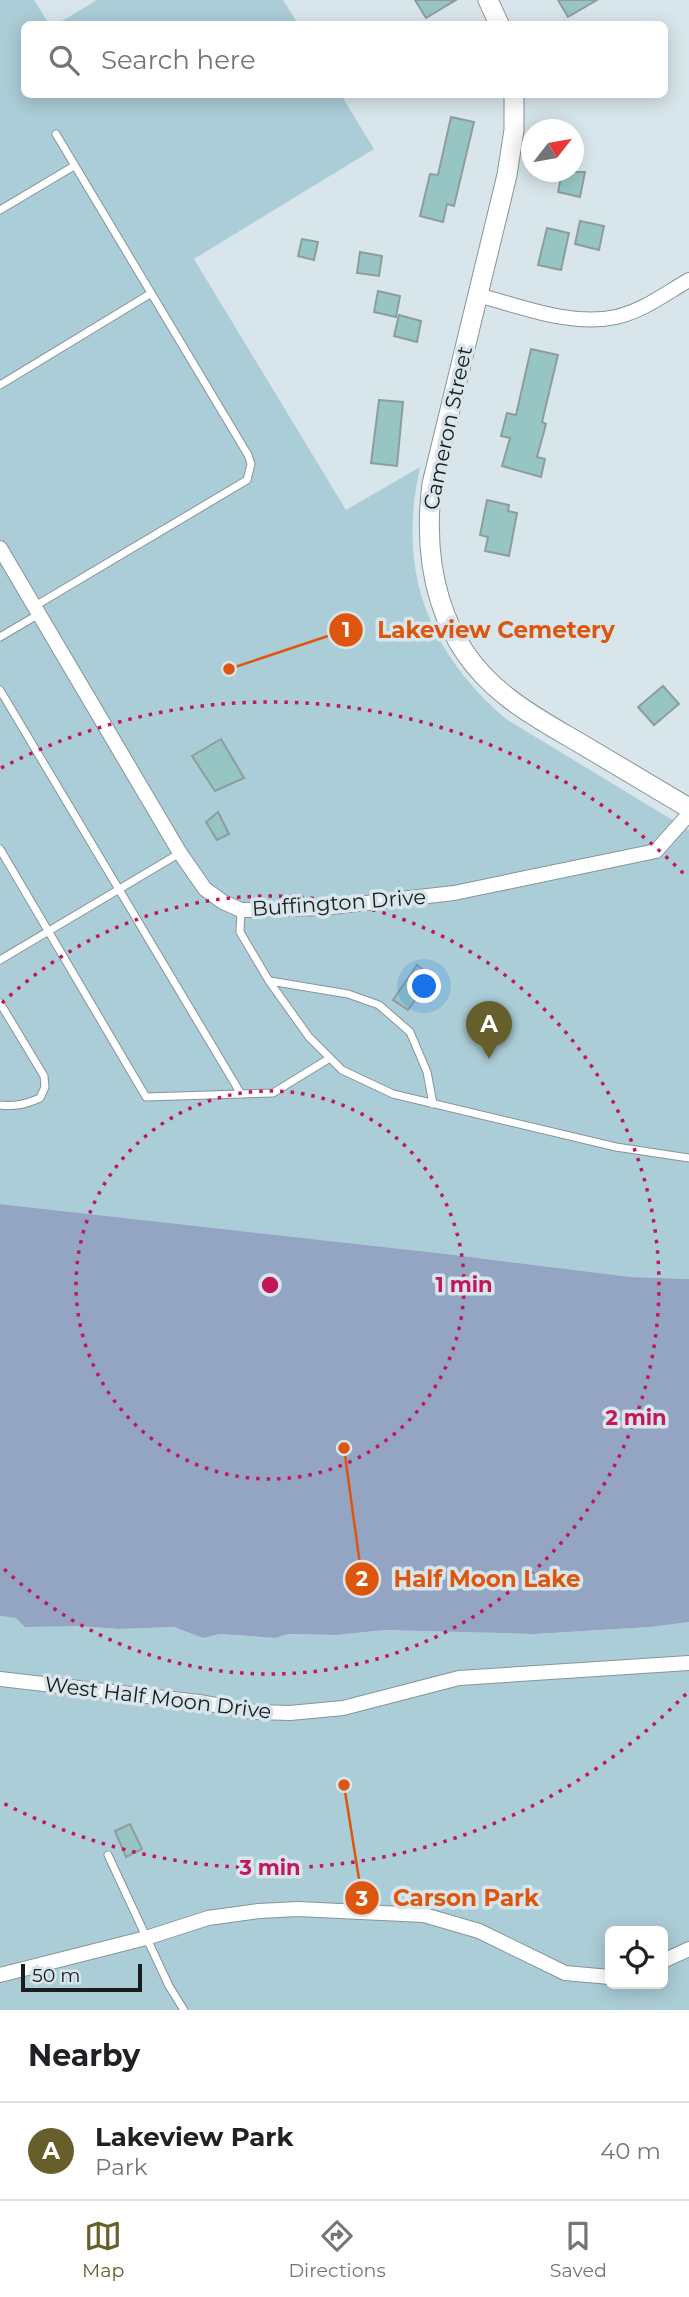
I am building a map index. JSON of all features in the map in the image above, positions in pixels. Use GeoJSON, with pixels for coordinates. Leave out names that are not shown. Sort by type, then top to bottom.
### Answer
{"type":"FeatureCollection","features":[{"type":"Feature","properties":{"kind":"main road"},"geometry":{"type":"LineString","coordinates":[[488,0],[498,21]]}},
{"type":"Feature","properties":{"kind":"main road","name":"Cameron Street"},"geometry":{"type":"LineString","coordinates":[[514,98],[514,130],[507,176],[432,484],[428,512],[433,578],[442,609],[459,643],[480,673],[504,695],[689,808]]}},
{"type":"Feature","properties":{"kind":"street"},"geometry":{"type":"LineString","coordinates":[[477,295],[588,321],[618,317],[644,307],[689,280]]}},
{"type":"Feature","properties":{"kind":"street","name":"Buffington Drive"},"geometry":{"type":"LineString","coordinates":[[0,548],[180,853],[205,889],[223,902],[242,910],[323,908],[454,893],[656,850],[689,814]]}},
{"type":"Feature","properties":{"kind":"street","name":"West Half Moon Drive"},"geometry":{"type":"LineString","coordinates":[[0,1679],[199,1702],[255,1712],[290,1713],[342,1708],[459,1678],[689,1664]]}},
{"type":"Feature","properties":{"kind":"street"},"geometry":{"type":"LineString","coordinates":[[0,1975],[146,1938],[208,1918],[259,1911],[320,1910],[425,1915],[479,1931],[565,1973],[605,1977]]}},
{"type":"Feature","properties":{"kind":"street"},"geometry":{"type":"LineString","coordinates":[[668,1959],[689,1949]]}},
{"type":"Feature","properties":{"kind":"lane"},"geometry":{"type":"LineString","coordinates":[[0,638],[38,610],[247,480],[251,464],[56,134]]}},
{"type":"Feature","properties":{"kind":"lane"},"geometry":{"type":"LineString","coordinates":[[0,210],[74,166]]}},
{"type":"Feature","properties":{"kind":"lane"},"geometry":{"type":"LineString","coordinates":[[0,385],[150,294]]}},
{"type":"Feature","properties":{"kind":"lane"},"geometry":{"type":"LineString","coordinates":[[0,690],[241,1094]]}},
{"type":"Feature","properties":{"kind":"lane"},"geometry":{"type":"LineString","coordinates":[[0,849],[146,1097],[274,1093],[330,1058]]}},
{"type":"Feature","properties":{"kind":"lane"},"geometry":{"type":"LineString","coordinates":[[0,960],[180,853]]}},
{"type":"Feature","properties":{"kind":"lane"},"geometry":{"type":"LineString","coordinates":[[242,910],[240,932],[269,981],[309,1037],[342,1070],[393,1094],[616,1147],[689,1158]]}},
{"type":"Feature","properties":{"kind":"lane"},"geometry":{"type":"LineString","coordinates":[[269,981],[348,994],[379,1004],[410,1032],[428,1072],[433,1104]]}},
{"type":"Feature","properties":{"kind":"lane"},"geometry":{"type":"LineString","coordinates":[[0,1003],[44,1076],[46,1087],[40,1098],[28,1104],[14,1107],[0,1105]]}},
{"type":"Feature","properties":{"kind":"lane"},"geometry":{"type":"LineString","coordinates":[[108,1855],[169,1986],[184,2010]]}},
{"type":"Feature","properties":{"kind":"shaded area"},"geometry":{"type":"Polygon","coordinates":[[[0,0],[34,0],[47,21],[21,21],[21,98],[343,98],[374,149],[194,259],[346,510],[420,467],[414,505],[416,574],[438,637],[479,693],[506,719],[689,830],[689,1279],[631,1277],[0,1204],[0,0]]]}},
{"type":"Feature","properties":{"kind":"shaded area"},"geometry":{"type":"Polygon","coordinates":[[[97,0],[283,0],[296,21],[62,21],[97,0]]]}},
{"type":"Feature","properties":{"kind":"shaded area"},"geometry":{"type":"Polygon","coordinates":[[[0,1204],[631,1277],[689,1279],[689,1622],[534,1634],[384,1630],[337,1635],[288,1634],[275,1638],[220,1634],[203,1638],[174,1627],[25,1627],[16,1618],[0,1616],[0,1204]]]}},
{"type":"Feature","properties":{"kind":"shaded area"},"geometry":{"type":"Polygon","coordinates":[[[0,1616],[118,1629],[174,1627],[203,1638],[220,1634],[275,1638],[288,1634],[337,1635],[384,1630],[534,1634],[689,1622],[689,2010],[0,2010],[0,1616]]]}},
{"type":"Feature","properties":{"kind":"building"},"geometry":{"type":"Polygon","coordinates":[[[415,0],[456,0],[426,18],[415,0]]]}},
{"type":"Feature","properties":{"kind":"building"},"geometry":{"type":"Polygon","coordinates":[[[558,0],[597,0],[568,17],[558,0]]]}},
{"type":"Feature","properties":{"kind":"building"},"geometry":{"type":"Polygon","coordinates":[[[451,117],[474,122],[454,206],[447,204],[443,222],[420,216],[430,174],[438,175],[451,117]]]}},
{"type":"Feature","properties":{"kind":"building"},"geometry":{"type":"Polygon","coordinates":[[[560,182],[583,182],[580,197],[558,192],[560,182]]]}},
{"type":"Feature","properties":{"kind":"building"},"geometry":{"type":"Polygon","coordinates":[[[580,221],[604,226],[599,250],[575,244],[580,221]]]}},
{"type":"Feature","properties":{"kind":"building"},"geometry":{"type":"Polygon","coordinates":[[[547,228],[569,233],[561,270],[538,265],[547,228]]]}},
{"type":"Feature","properties":{"kind":"building"},"geometry":{"type":"Polygon","coordinates":[[[302,239],[318,242],[314,260],[298,256],[302,239]]]}},
{"type":"Feature","properties":{"kind":"building"},"geometry":{"type":"Polygon","coordinates":[[[360,252],[382,256],[379,276],[357,273],[360,252]]]}},
{"type":"Feature","properties":{"kind":"building"},"geometry":{"type":"Polygon","coordinates":[[[378,291],[400,296],[396,317],[374,312],[378,291]]]}},
{"type":"Feature","properties":{"kind":"building"},"geometry":{"type":"Polygon","coordinates":[[[399,315],[421,321],[417,342],[394,336],[399,315]]]}},
{"type":"Feature","properties":{"kind":"building"},"geometry":{"type":"Polygon","coordinates":[[[531,349],[558,355],[542,422],[546,424],[537,457],[545,459],[541,477],[502,466],[510,438],[501,436],[507,413],[516,415],[531,349]]]}},
{"type":"Feature","properties":{"kind":"building"},"geometry":{"type":"Polygon","coordinates":[[[379,400],[403,402],[397,466],[371,463],[379,400]]]}},
{"type":"Feature","properties":{"kind":"building"},"geometry":{"type":"Polygon","coordinates":[[[487,500],[509,505],[508,511],[517,513],[509,556],[485,551],[488,537],[480,535],[487,500]]]}},
{"type":"Feature","properties":{"kind":"building"},"geometry":{"type":"Polygon","coordinates":[[[663,686],[679,704],[654,725],[638,707],[663,686]]]}},
{"type":"Feature","properties":{"kind":"building"},"geometry":{"type":"Polygon","coordinates":[[[221,739],[244,778],[215,791],[192,756],[221,739]]]}},
{"type":"Feature","properties":{"kind":"building"},"geometry":{"type":"Polygon","coordinates":[[[218,812],[229,834],[217,840],[206,822],[218,812]]]}},
{"type":"Feature","properties":{"kind":"building"},"geometry":{"type":"Polygon","coordinates":[[[417,965],[432,976],[408,1010],[393,1000],[417,965]]]}},
{"type":"Feature","properties":{"kind":"building"},"geometry":{"type":"Polygon","coordinates":[[[130,1824],[142,1849],[126,1857],[115,1831],[130,1824]]]}},
{"type":"Feature","properties":{"kind":"place","name":"Lakeview Cemetery"},"geometry":{"type":"Point","coordinates":[229,669]}},
{"type":"Feature","properties":{"kind":"place","name":"Lakeview Park"},"geometry":{"type":"Point","coordinates":[489,1059]}},
{"type":"Feature","properties":{"kind":"place","name":"Half Moon Lake"},"geometry":{"type":"Point","coordinates":[344,1448]}},
{"type":"Feature","properties":{"kind":"place","name":"Carson Park"},"geometry":{"type":"Point","coordinates":[344,1785]}}]}
